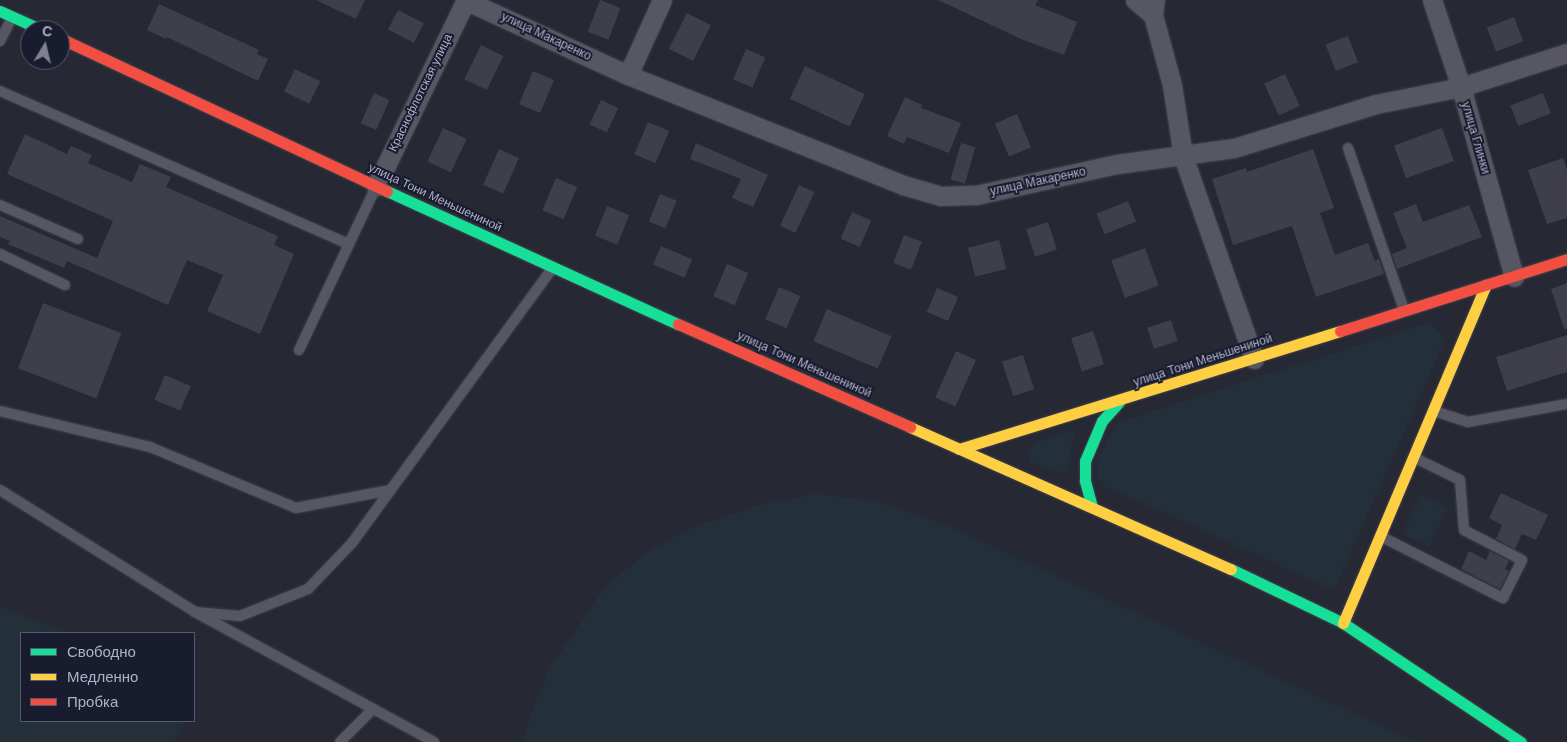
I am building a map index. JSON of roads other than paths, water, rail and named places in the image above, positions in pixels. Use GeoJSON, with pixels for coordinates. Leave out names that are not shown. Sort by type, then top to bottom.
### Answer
{"type":"FeatureCollection","features":[{"type":"Feature","properties":{"kind":"main road"},"geometry":{"type":"LineString","coordinates":[[0,10],[21,20]]}},
{"type":"Feature","properties":{"kind":"main road","name":"улица Тони Меньшениной"},"geometry":{"type":"LineString","coordinates":[[70,43],[553,269],[959,449],[1119,402],[1567,259]]}},
{"type":"Feature","properties":{"kind":"main road"},"geometry":{"type":"LineString","coordinates":[[1343,623],[1486,285]]}},
{"type":"Feature","properties":{"kind":"main road"},"geometry":{"type":"LineString","coordinates":[[1092,507],[1085,480],[1085,461],[1102,421],[1119,402]]}},
{"type":"Feature","properties":{"kind":"main road"},"geometry":{"type":"LineString","coordinates":[[959,449],[1270,586],[1343,623],[1521,742]]}},
{"type":"Feature","properties":{"kind":"street","name":"улица Макаренко"},"geometry":{"type":"LineString","coordinates":[[465,0],[628,75],[903,185],[942,196],[976,195],[1117,164],[1234,148],[1376,104],[1461,88],[1567,53]]}},
{"type":"Feature","properties":{"kind":"street","name":"Краснофлотская улица"},"geometry":{"type":"LineString","coordinates":[[376,186],[465,0]]}},
{"type":"Feature","properties":{"kind":"street"},"geometry":{"type":"LineString","coordinates":[[628,75],[662,0]]}},
{"type":"Feature","properties":{"kind":"street"},"geometry":{"type":"LineString","coordinates":[[1135,0],[1154,7],[1172,85],[1183,156],[1254,359]]}},
{"type":"Feature","properties":{"kind":"street","name":"улица Глинки"},"geometry":{"type":"LineString","coordinates":[[1432,0],[1461,88],[1514,277]]}},
{"type":"Feature","properties":{"kind":"lane"},"geometry":{"type":"LineString","coordinates":[[0,41],[12,16]]}},
{"type":"Feature","properties":{"kind":"lane"},"geometry":{"type":"LineString","coordinates":[[0,91],[349,244]]}},
{"type":"Feature","properties":{"kind":"lane"},"geometry":{"type":"LineString","coordinates":[[1348,148],[1405,311]]}},
{"type":"Feature","properties":{"kind":"lane"},"geometry":{"type":"LineString","coordinates":[[299,350],[376,186]]}},
{"type":"Feature","properties":{"kind":"lane"},"geometry":{"type":"LineString","coordinates":[[0,205],[78,239]]}},
{"type":"Feature","properties":{"kind":"lane"},"geometry":{"type":"LineString","coordinates":[[0,254],[65,285]]}},
{"type":"Feature","properties":{"kind":"lane"},"geometry":{"type":"LineString","coordinates":[[194,612],[240,616],[308,589],[352,543],[553,269]]}},
{"type":"Feature","properties":{"kind":"lane"},"geometry":{"type":"LineString","coordinates":[[1433,410],[1468,422],[1567,404]]}},
{"type":"Feature","properties":{"kind":"lane"},"geometry":{"type":"LineString","coordinates":[[0,411],[150,447],[296,508],[390,490]]}},
{"type":"Feature","properties":{"kind":"lane"},"geometry":{"type":"LineString","coordinates":[[1380,536],[1503,598],[1522,560],[1464,530],[1460,480],[1413,457]]}},
{"type":"Feature","properties":{"kind":"lane"},"geometry":{"type":"LineString","coordinates":[[0,490],[194,612],[434,742]]}},
{"type":"Feature","properties":{"kind":"lane"},"geometry":{"type":"LineString","coordinates":[[340,742],[373,709]]}}]}
